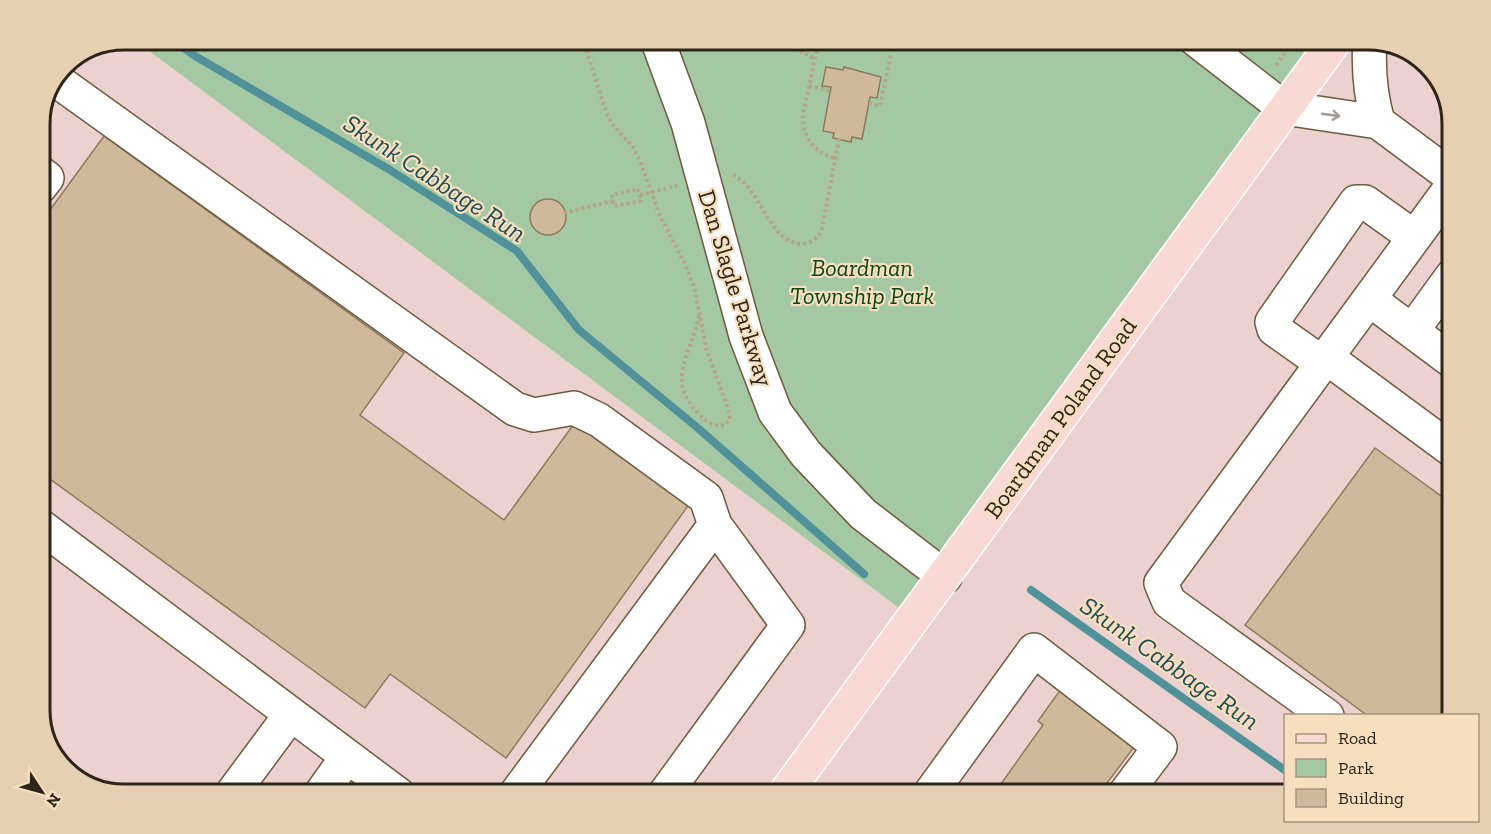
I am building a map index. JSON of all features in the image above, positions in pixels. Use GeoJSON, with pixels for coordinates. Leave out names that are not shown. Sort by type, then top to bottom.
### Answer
{"type":"FeatureCollection","features":[{"type":"Feature","properties":{"kind":"main road","name":"Boardman Poland Road"},"geometry":{"type":"LineString","coordinates":[[792,784],[1328,50]]}},
{"type":"Feature","properties":{"kind":"street","name":"Dan Slagle Parkway"},"geometry":{"type":"LineString","coordinates":[[661,50],[688,123],[746,336],[775,412],[806,454],[863,514],[945,577]]}},
{"type":"Feature","properties":{"kind":"street"},"geometry":{"type":"LineString","coordinates":[[1209,50],[1284,108],[1378,122],[1441,169]]}},
{"type":"Feature","properties":{"kind":"street"},"geometry":{"type":"LineString","coordinates":[[1370,50],[1372,100],[1378,122]]}},
{"type":"Feature","properties":{"kind":"street"},"geometry":{"type":"LineString","coordinates":[[61,84],[515,409],[534,415],[574,408],[599,420],[706,498],[714,525],[789,625],[672,784]]}},
{"type":"Feature","properties":{"kind":"street"},"geometry":{"type":"LineString","coordinates":[[1414,237],[1365,201],[1356,202],[1272,322],[1274,329],[1324,360],[1442,443]]}},
{"type":"Feature","properties":{"kind":"street"},"geometry":{"type":"LineString","coordinates":[[1324,714],[1169,602],[1161,583],[1441,201]]}},
{"type":"Feature","properties":{"kind":"street"},"geometry":{"type":"LineString","coordinates":[[1412,331],[1441,291]]}},
{"type":"Feature","properties":{"kind":"street"},"geometry":{"type":"LineString","coordinates":[[1369,299],[1441,353]]}},
{"type":"Feature","properties":{"kind":"street"},"geometry":{"type":"LineString","coordinates":[[523,784],[714,525]]}},
{"type":"Feature","properties":{"kind":"street"},"geometry":{"type":"LineString","coordinates":[[50,533],[384,784]]}},
{"type":"Feature","properties":{"kind":"street"},"geometry":{"type":"LineString","coordinates":[[937,784],[1034,650],[1160,747],[1137,784]]}},
{"type":"Feature","properties":{"kind":"street"},"geometry":{"type":"LineString","coordinates":[[239,784],[291,714]]}},
{"type":"Feature","properties":{"kind":"street"},"geometry":{"type":"LineString","coordinates":[[328,784],[347,757]]}},
{"type":"Feature","properties":{"kind":"path"},"geometry":{"type":"LineString","coordinates":[[586,50],[606,112],[612,124],[633,147],[650,192],[695,290],[705,348],[728,408],[730,419],[725,425],[717,426],[706,422],[681,391],[680,376],[694,340],[699,316]]}},
{"type":"Feature","properties":{"kind":"path"},"geometry":{"type":"LineString","coordinates":[[801,50],[802,53],[815,58]]}},
{"type":"Feature","properties":{"kind":"path"},"geometry":{"type":"LineString","coordinates":[[817,50],[803,114],[806,135],[816,150],[834,158]]}},
{"type":"Feature","properties":{"kind":"path"},"geometry":{"type":"LineString","coordinates":[[869,104],[880,106],[891,54]]}},
{"type":"Feature","properties":{"kind":"path"},"geometry":{"type":"LineString","coordinates":[[809,86],[830,91]]}},
{"type":"Feature","properties":{"kind":"path"},"geometry":{"type":"LineString","coordinates":[[727,175],[743,182],[785,239],[802,244],[816,239],[822,229],[839,139]]}},
{"type":"Feature","properties":{"kind":"path"},"geometry":{"type":"LineString","coordinates":[[640,195],[688,184]]}},
{"type":"Feature","properties":{"kind":"path"},"geometry":{"type":"LineString","coordinates":[[638,189],[641,201],[614,206],[613,201],[612,195],[638,189]]}},
{"type":"Feature","properties":{"kind":"path"},"geometry":{"type":"LineString","coordinates":[[564,213],[613,201]]}},
{"type":"Feature","properties":{"kind":"shaded area"},"geometry":{"type":"Polygon","coordinates":[[[113,50],[148,50],[914,619],[1328,50],[1382,51],[1401,57],[1429,82],[1438,99],[1441,118],[1442,714],[1284,714],[1284,784],[113,784],[90,777],[62,752],[53,735],[50,716],[50,118],[57,90],[65,78],[86,59],[113,50]]]}},
{"type":"Feature","properties":{"kind":"green space","name":"Boardman Township Park"},"geometry":{"type":"Polygon","coordinates":[[[148,50],[1328,50],[914,619],[148,50]]]}},
{"type":"Feature","properties":{"kind":"building"},"geometry":{"type":"Polygon","coordinates":[[[826,67],[843,70],[844,67],[881,77],[877,98],[870,97],[862,139],[852,137],[851,142],[833,138],[834,133],[823,131],[831,87],[822,86],[826,67]]]}},
{"type":"Feature","properties":{"kind":"building"},"geometry":{"type":"Polygon","coordinates":[[[104,136],[404,353],[360,415],[504,520],[576,421],[690,503],[506,758],[390,674],[365,708],[50,479],[50,210],[104,136]]]}},
{"type":"Feature","properties":{"kind":"building"},"geometry":{"type":"Polygon","coordinates":[[[548,199],[560,205],[566,217],[560,229],[548,235],[536,229],[530,217],[536,205],[548,199]]]}},
{"type":"Feature","properties":{"kind":"building"},"geometry":{"type":"Polygon","coordinates":[[[1375,448],[1442,496],[1442,714],[1365,714],[1245,625],[1375,448]]]}},
{"type":"Feature","properties":{"kind":"building"},"geometry":{"type":"Polygon","coordinates":[[[1066,682],[1140,739],[1106,784],[1001,784],[1043,725],[1038,721],[1066,682]]]}},
{"type":"Feature","properties":{"kind":"waterway","name":"Skunk Cabbage Run"},"geometry":{"type":"LineString","coordinates":[[187,50],[390,170],[517,251],[579,330],[699,429],[864,574]]}},
{"type":"Feature","properties":{"kind":"waterway","name":"Skunk Cabbage Run"},"geometry":{"type":"LineString","coordinates":[[1031,590],[1284,770]]}}]}
